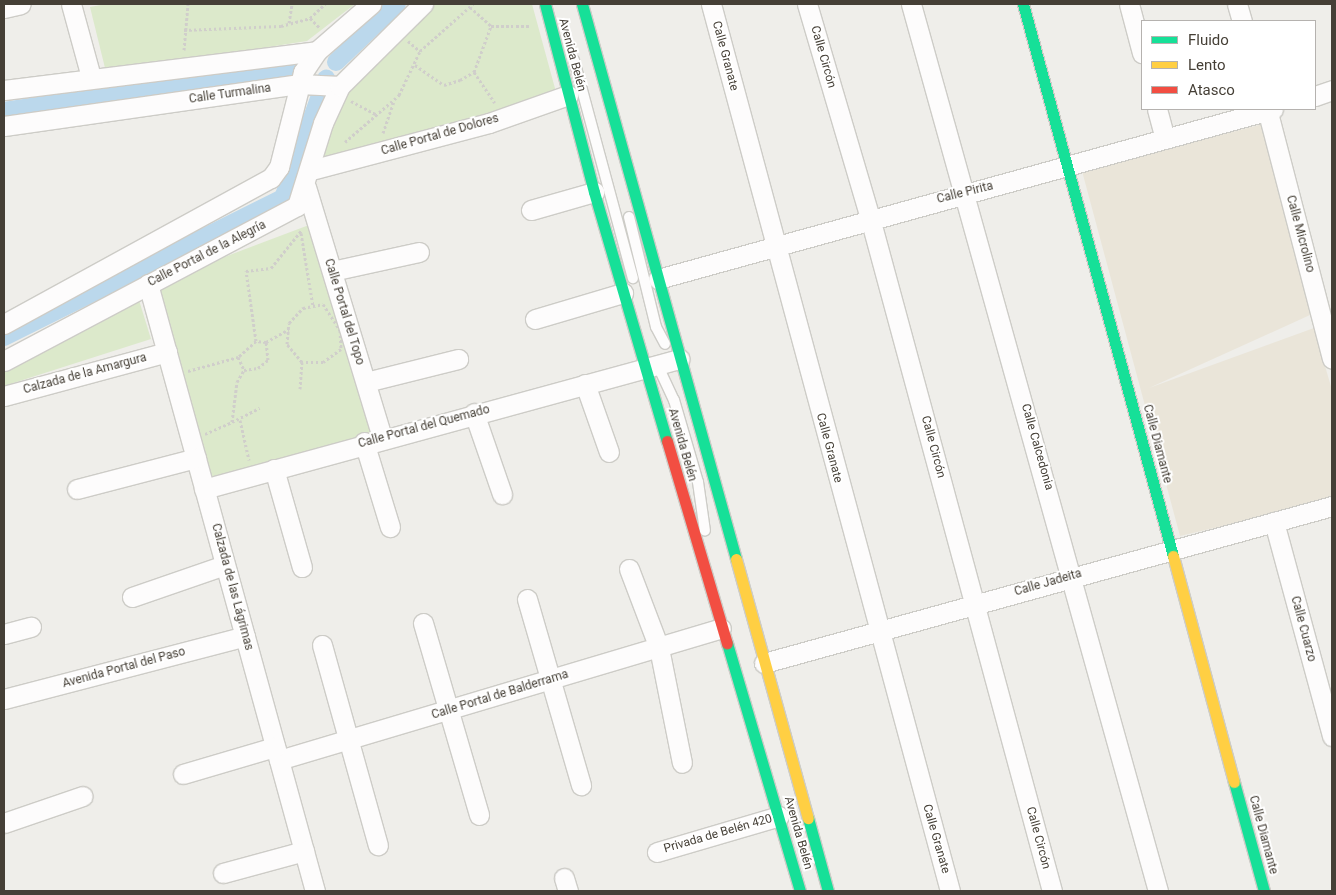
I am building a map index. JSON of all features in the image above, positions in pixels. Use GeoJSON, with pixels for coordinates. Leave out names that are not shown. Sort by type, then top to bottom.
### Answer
{"type":"FeatureCollection","features":[{"type":"Feature","properties":{"kind":"main road","name":"Avenida Belén"},"geometry":{"type":"LineString","coordinates":[[545,4],[594,192],[623,293],[664,362],[764,663],[828,891]]}},
{"type":"Feature","properties":{"kind":"main road","name":"Avenida Belén"},"geometry":{"type":"LineString","coordinates":[[582,4],[658,279],[664,362],[721,628],[800,891]]}},
{"type":"Feature","properties":{"kind":"main road","name":"Calle Diamante"},"geometry":{"type":"LineString","coordinates":[[1022,4],[1069,167],[1170,550],[1264,891]]}},
{"type":"Feature","properties":{"kind":"street"},"geometry":{"type":"LineString","coordinates":[[4,8],[21,4]]}},
{"type":"Feature","properties":{"kind":"street"},"geometry":{"type":"LineString","coordinates":[[71,4],[90,77]]}},
{"type":"Feature","properties":{"kind":"street"},"geometry":{"type":"LineString","coordinates":[[4,324],[271,178],[280,167],[300,84],[317,51],[371,4]]}},
{"type":"Feature","properties":{"kind":"street"},"geometry":{"type":"LineString","coordinates":[[339,90],[423,4]]}},
{"type":"Feature","properties":{"kind":"street","name":"Calle Granate"},"geometry":{"type":"LineString","coordinates":[[711,4],[777,246],[877,631],[950,891]]}},
{"type":"Feature","properties":{"kind":"street","name":"Calle Circón"},"geometry":{"type":"LineString","coordinates":[[807,4],[870,218],[976,604],[1052,891]]}},
{"type":"Feature","properties":{"kind":"street","name":"Calle Calcedonia"},"geometry":{"type":"LineString","coordinates":[[911,4],[1073,575],[1158,891]]}},
{"type":"Feature","properties":{"kind":"street"},"geometry":{"type":"LineString","coordinates":[[1129,4],[1141,49]]}},
{"type":"Feature","properties":{"kind":"street"},"geometry":{"type":"LineString","coordinates":[[1238,4],[1242,20]]}},
{"type":"Feature","properties":{"kind":"street"},"geometry":{"type":"LineString","coordinates":[[4,90],[90,77],[317,51]]}},
{"type":"Feature","properties":{"kind":"street","name":"Calle Turmalina"},"geometry":{"type":"LineString","coordinates":[[4,126],[300,84],[339,90]]}},
{"type":"Feature","properties":{"kind":"street","name":"Calle Portal de la Alegría"},"geometry":{"type":"LineString","coordinates":[[4,361],[287,213],[302,200],[323,123],[339,90]]}},
{"type":"Feature","properties":{"kind":"street"},"geometry":{"type":"LineString","coordinates":[[1316,96],[1332,90]]}},
{"type":"Feature","properties":{"kind":"street","name":"Calle Portal de Dolores"},"geometry":{"type":"LineString","coordinates":[[308,178],[377,153],[489,122],[568,95]]}},
{"type":"Feature","properties":{"kind":"street"},"geometry":{"type":"LineString","coordinates":[[1157,110],[1165,139]]}},
{"type":"Feature","properties":{"kind":"street","name":"Calle Pirita"},"geometry":{"type":"LineString","coordinates":[[658,279],[870,218],[1069,167],[1266,110]]}},
{"type":"Feature","properties":{"kind":"street","name":"Calle Microlino"},"geometry":{"type":"LineString","coordinates":[[1269,110],[1332,359]]}},
{"type":"Feature","properties":{"kind":"street","name":"Calle Portal del Topo"},"geometry":{"type":"LineString","coordinates":[[308,178],[332,271],[382,437]]}},
{"type":"Feature","properties":{"kind":"street"},"geometry":{"type":"LineString","coordinates":[[531,210],[594,192]]}},
{"type":"Feature","properties":{"kind":"street"},"geometry":{"type":"LineString","coordinates":[[332,271],[419,252]]}},
{"type":"Feature","properties":{"kind":"street","name":"Calzada de las Lágrimas"},"geometry":{"type":"LineString","coordinates":[[148,284],[315,891]]}},
{"type":"Feature","properties":{"kind":"street"},"geometry":{"type":"LineString","coordinates":[[535,319],[623,293]]}},
{"type":"Feature","properties":{"kind":"street","name":"Calzada de la Amargura"},"geometry":{"type":"LineString","coordinates":[[4,396],[167,352]]}},
{"type":"Feature","properties":{"kind":"street"},"geometry":{"type":"LineString","coordinates":[[366,382],[458,359]]}},
{"type":"Feature","properties":{"kind":"street","name":"Calle Portal del Quemado"},"geometry":{"type":"LineString","coordinates":[[204,489],[382,437],[664,362]]}},
{"type":"Feature","properties":{"kind":"street"},"geometry":{"type":"LineString","coordinates":[[585,384],[609,452]]}},
{"type":"Feature","properties":{"kind":"street"},"geometry":{"type":"LineString","coordinates":[[474,413],[502,494]]}},
{"type":"Feature","properties":{"kind":"street"},"geometry":{"type":"LineString","coordinates":[[364,442],[390,526]]}},
{"type":"Feature","properties":{"kind":"street"},"geometry":{"type":"LineString","coordinates":[[77,489],[193,450]]}},
{"type":"Feature","properties":{"kind":"street"},"geometry":{"type":"LineString","coordinates":[[274,469],[302,567]]}},
{"type":"Feature","properties":{"kind":"street","name":"Calle Jadeita"},"geometry":{"type":"LineString","coordinates":[[764,663],[1073,575],[1332,506]]}},
{"type":"Feature","properties":{"kind":"street","name":"Calle Cuarzo"},"geometry":{"type":"LineString","coordinates":[[1274,522],[1332,736]]}},
{"type":"Feature","properties":{"kind":"street"},"geometry":{"type":"LineString","coordinates":[[132,597],[225,566]]}},
{"type":"Feature","properties":{"kind":"street"},"geometry":{"type":"LineString","coordinates":[[630,569],[659,648],[682,763]]}},
{"type":"Feature","properties":{"kind":"street"},"geometry":{"type":"LineString","coordinates":[[527,599],[581,785]]}},
{"type":"Feature","properties":{"kind":"street"},"geometry":{"type":"LineString","coordinates":[[422,623],[479,815]]}},
{"type":"Feature","properties":{"kind":"street"},"geometry":{"type":"LineString","coordinates":[[4,634],[30,627]]}},
{"type":"Feature","properties":{"kind":"street","name":"Calle Portal de Balderrama"},"geometry":{"type":"LineString","coordinates":[[182,774],[347,741],[449,712],[550,679],[721,628]]}},
{"type":"Feature","properties":{"kind":"street","name":"Avenida Portal del Paso"},"geometry":{"type":"LineString","coordinates":[[4,699],[245,636]]}},
{"type":"Feature","properties":{"kind":"street"},"geometry":{"type":"LineString","coordinates":[[322,645],[347,741],[378,845]]}},
{"type":"Feature","properties":{"kind":"street"},"geometry":{"type":"LineString","coordinates":[[4,823],[83,796]]}},
{"type":"Feature","properties":{"kind":"street","name":"Privada de Belén 420"},"geometry":{"type":"LineString","coordinates":[[657,852],[779,816]]}},
{"type":"Feature","properties":{"kind":"street"},"geometry":{"type":"LineString","coordinates":[[223,873],[304,852]]}},
{"type":"Feature","properties":{"kind":"lane"},"geometry":{"type":"LineString","coordinates":[[573,4],[628,202],[631,236],[700,492],[706,538],[807,891]]}},
{"type":"Feature","properties":{"kind":"lane"},"geometry":{"type":"LineString","coordinates":[[571,52],[819,891]]}},
{"type":"Feature","properties":{"kind":"path"},"geometry":{"type":"LineString","coordinates":[[184,66],[184,30],[188,4]]}},
{"type":"Feature","properties":{"kind":"path"},"geometry":{"type":"LineString","coordinates":[[289,23],[292,4]]}},
{"type":"Feature","properties":{"kind":"path"},"geometry":{"type":"LineString","coordinates":[[184,30],[289,23],[310,18],[325,4]]}},
{"type":"Feature","properties":{"kind":"path"},"geometry":{"type":"LineString","coordinates":[[377,153],[395,99],[415,65],[420,51],[471,5],[491,26],[533,26],[548,16]]}},
{"type":"Feature","properties":{"kind":"path"},"geometry":{"type":"LineString","coordinates":[[415,65],[444,85],[474,72],[491,26]]}},
{"type":"Feature","properties":{"kind":"path"},"geometry":{"type":"LineString","coordinates":[[474,72],[496,103],[489,122]]}},
{"type":"Feature","properties":{"kind":"path"},"geometry":{"type":"LineString","coordinates":[[339,90],[377,115]]}},
{"type":"Feature","properties":{"kind":"path"},"geometry":{"type":"LineString","coordinates":[[341,146],[395,99]]}},
{"type":"Feature","properties":{"kind":"path"},"geometry":{"type":"LineString","coordinates":[[256,341],[246,271],[271,268],[301,231],[300,252],[312,306]]}},
{"type":"Feature","properties":{"kind":"path"},"geometry":{"type":"LineString","coordinates":[[300,389],[302,362],[287,344],[289,329],[303,308],[323,304],[334,318],[341,349],[323,362],[302,362]]}},
{"type":"Feature","properties":{"kind":"path"},"geometry":{"type":"LineString","coordinates":[[173,375],[238,358],[256,341],[266,342],[289,329]]}},
{"type":"Feature","properties":{"kind":"path"},"geometry":{"type":"LineString","coordinates":[[244,370],[258,368],[268,360],[266,342]]}},
{"type":"Feature","properties":{"kind":"path"},"geometry":{"type":"LineString","coordinates":[[238,358],[244,370]]}},
{"type":"Feature","properties":{"kind":"path"},"geometry":{"type":"LineString","coordinates":[[232,422],[237,382],[244,370]]}},
{"type":"Feature","properties":{"kind":"path"},"geometry":{"type":"LineString","coordinates":[[193,450],[232,422],[240,420],[260,408]]}},
{"type":"Feature","properties":{"kind":"path"},"geometry":{"type":"LineString","coordinates":[[240,420],[253,475]]}},
{"type":"Feature","properties":{"kind":"shaded area"},"geometry":{"type":"Polygon","coordinates":[[[1263,124],[1310,315],[1149,388],[1314,328],[1332,390],[1332,500],[1180,536],[1082,171],[1263,124]]]}},
{"type":"Feature","properties":{"kind":"green space"},"geometry":{"type":"Polygon","coordinates":[[[106,4],[355,4],[307,41],[106,72],[90,7],[106,4]]]}},
{"type":"Feature","properties":{"kind":"green space"},"geometry":{"type":"Polygon","coordinates":[[[436,4],[532,4],[556,92],[322,163],[344,85],[436,4]]]}},
{"type":"Feature","properties":{"kind":"green space"},"geometry":{"type":"Polygon","coordinates":[[[309,225],[377,442],[210,487],[153,284],[309,225]]]}},
{"type":"Feature","properties":{"kind":"green space"},"geometry":{"type":"Polygon","coordinates":[[[138,297],[151,339],[4,386],[4,368],[138,297]]]}},
{"type":"Feature","properties":{"kind":"waterway"},"geometry":{"type":"LineString","coordinates":[[336,62],[397,4]]}},
{"type":"Feature","properties":{"kind":"waterway"},"geometry":{"type":"LineString","coordinates":[[4,111],[301,67]]}},
{"type":"Feature","properties":{"kind":"waterway"},"geometry":{"type":"LineString","coordinates":[[4,337],[283,198],[326,79]]}},
{"type":"Feature","properties":{"kind":"traffic: fast"},"geometry":{"type":"LineString","coordinates":[[545,4],[594,192],[667,441]]}},
{"type":"Feature","properties":{"kind":"traffic: fast"},"geometry":{"type":"LineString","coordinates":[[582,4],[736,559]]}},
{"type":"Feature","properties":{"kind":"traffic: fast"},"geometry":{"type":"LineString","coordinates":[[1023,4],[1173,556]]}},
{"type":"Feature","properties":{"kind":"traffic: fast"},"geometry":{"type":"LineString","coordinates":[[727,643],[800,891]]}},
{"type":"Feature","properties":{"kind":"traffic: fast"},"geometry":{"type":"LineString","coordinates":[[1234,782],[1264,891]]}},
{"type":"Feature","properties":{"kind":"traffic: fast"},"geometry":{"type":"LineString","coordinates":[[808,818],[828,891]]}},
{"type":"Feature","properties":{"kind":"traffic: slow"},"geometry":{"type":"LineString","coordinates":[[1173,556],[1234,782]]}},
{"type":"Feature","properties":{"kind":"traffic: slow"},"geometry":{"type":"LineString","coordinates":[[736,559],[808,818]]}},
{"type":"Feature","properties":{"kind":"traffic: jam"},"geometry":{"type":"LineString","coordinates":[[667,441],[727,643]]}}]}
